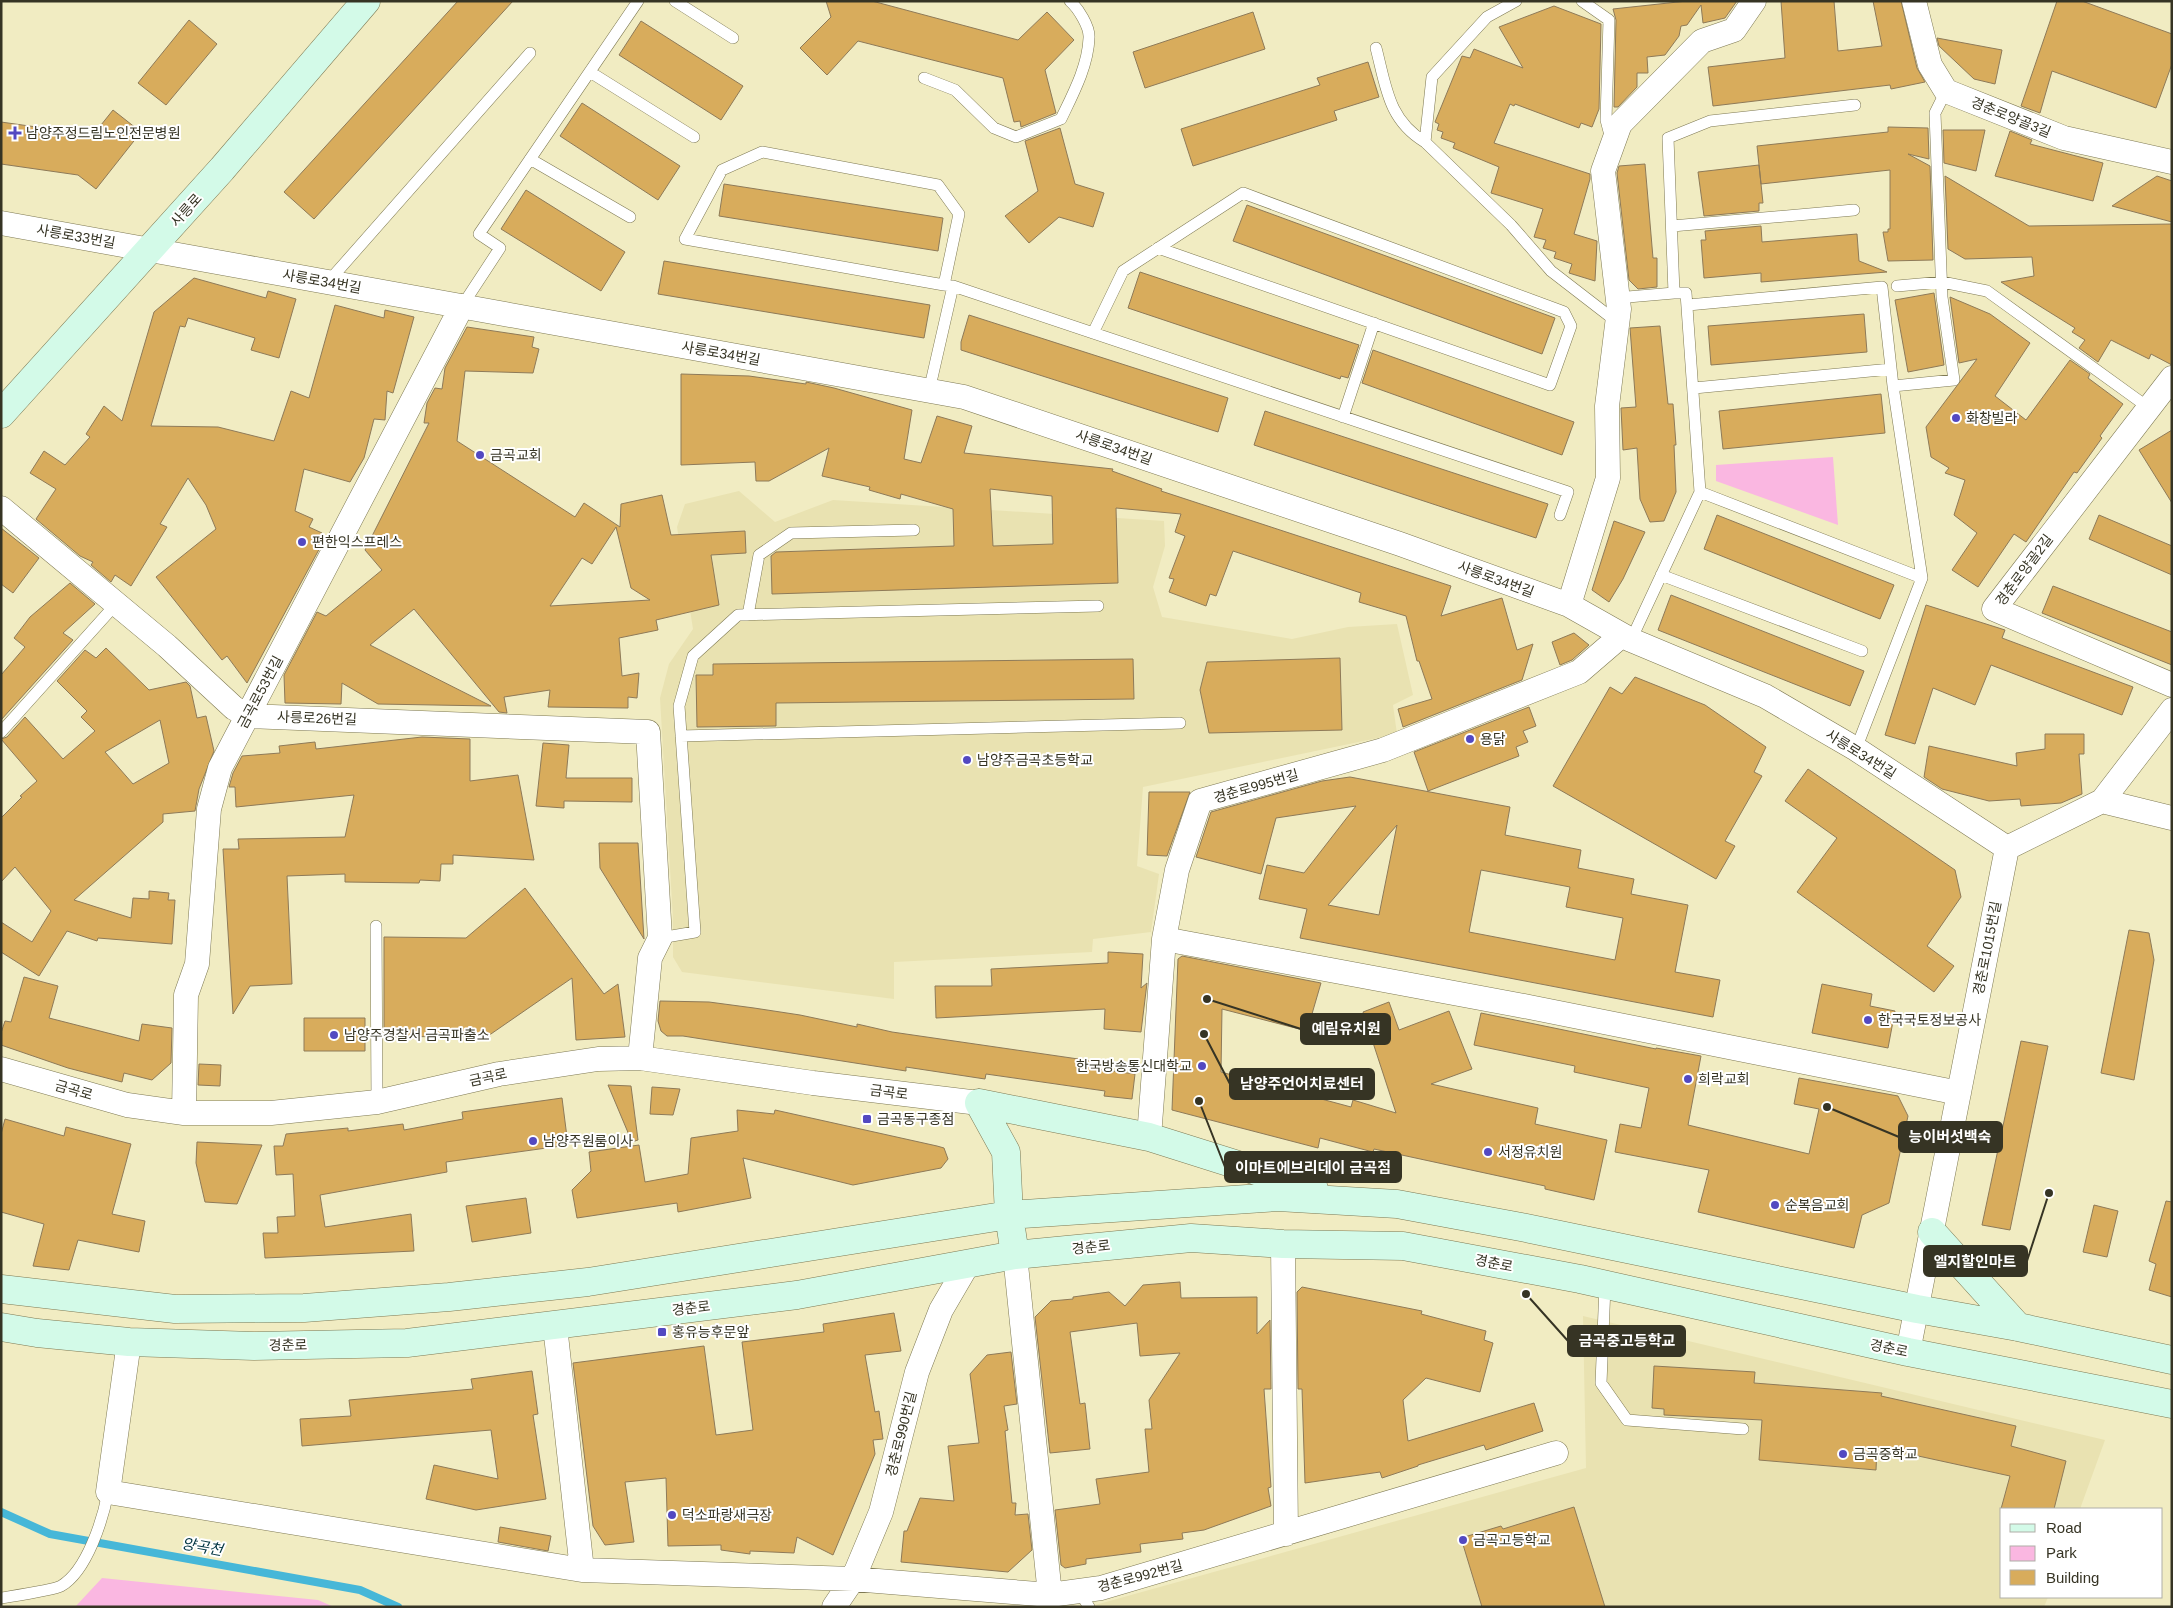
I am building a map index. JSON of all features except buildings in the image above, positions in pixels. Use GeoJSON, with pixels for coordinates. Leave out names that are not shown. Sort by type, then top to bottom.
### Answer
{"type":"FeatureCollection","features":[{"type":"Feature","properties":{"kind":"street","name":"사릉로"},"geometry":{"type":"LineString","coordinates":[[1,414],[151,250],[366,1]]}},
{"type":"Feature","properties":{"kind":"street"},"geometry":{"type":"LineString","coordinates":[[1568,606],[1608,478],[1607,406],[1618,309],[1603,171],[1620,124],[1702,41],[1734,30],[1754,1]]}},
{"type":"Feature","properties":{"kind":"street"},"geometry":{"type":"LineString","coordinates":[[1914,1],[1930,65],[1946,91]]}},
{"type":"Feature","properties":{"kind":"street","name":"경춘로양골3길"},"geometry":{"type":"LineString","coordinates":[[1946,91],[2064,138],[2172,162]]}},
{"type":"Feature","properties":{"kind":"street","name":"사릉로33번길"},"geometry":{"type":"LineString","coordinates":[[1,223],[151,250]]}},
{"type":"Feature","properties":{"kind":"street","name":"사릉로34번길"},"geometry":{"type":"LineString","coordinates":[[151,250],[964,397],[1400,544],[1568,606],[1626,637],[1765,696],[1856,749],[2007,848]]}},
{"type":"Feature","properties":{"kind":"street","name":"금곡로53번길"},"geometry":{"type":"LineString","coordinates":[[184,1113],[186,995],[197,964],[209,809],[220,768],[462,306]]}},
{"type":"Feature","properties":{"kind":"street","name":"경춘로양골2길"},"geometry":{"type":"LineString","coordinates":[[2172,378],[1994,609],[2172,684]]}},
{"type":"Feature","properties":{"kind":"street"},"geometry":{"type":"LineString","coordinates":[[1,508],[167,646],[234,708],[248,716]]}},
{"type":"Feature","properties":{"kind":"street","name":"경춘로995번길"},"geometry":{"type":"LineString","coordinates":[[1149,1137],[1164,939],[1177,870],[1200,801],[1383,750],[1579,672],[1626,637]]}},
{"type":"Feature","properties":{"kind":"street"},"geometry":{"type":"LineString","coordinates":[[2007,848],[2102,801],[2172,710]]}},
{"type":"Feature","properties":{"kind":"street","name":"사릉로26번길"},"geometry":{"type":"LineString","coordinates":[[248,716],[648,732],[660,938]]}},
{"type":"Feature","properties":{"kind":"street"},"geometry":{"type":"LineString","coordinates":[[2102,801],[2172,818]]}},
{"type":"Feature","properties":{"kind":"street","name":"경춘로1015번길"},"geometry":{"type":"LineString","coordinates":[[1908,1352],[2007,848]]}},
{"type":"Feature","properties":{"kind":"street"},"geometry":{"type":"LineString","coordinates":[[640,1058],[650,958],[660,938]]}},
{"type":"Feature","properties":{"kind":"street"},"geometry":{"type":"LineString","coordinates":[[1164,939],[1538,1009],[1959,1093]]}},
{"type":"Feature","properties":{"kind":"street","name":"금곡로"},"geometry":{"type":"LineString","coordinates":[[1,1069],[127,1105],[184,1113],[271,1113],[377,1102],[499,1074],[598,1059],[640,1058],[813,1083],[979,1103]]}},
{"type":"Feature","properties":{"kind":"street"},"geometry":{"type":"LineString","coordinates":[[979,1103],[1149,1137],[1352,1202]]}},
{"type":"Feature","properties":{"kind":"street"},"geometry":{"type":"LineString","coordinates":[[979,1103],[1006,1152],[1009,1216],[1015,1255],[1050,1595]]}},
{"type":"Feature","properties":{"kind":"street"},"geometry":{"type":"LineString","coordinates":[[1,1289],[175,1309],[304,1308],[449,1297],[588,1282],[1009,1216],[1278,1197],[1397,1204],[1521,1227],[1917,1309],[2018,1327],[2172,1360]]}},
{"type":"Feature","properties":{"kind":"street"},"geometry":{"type":"LineString","coordinates":[[1932,1232],[2018,1327]]}},
{"type":"Feature","properties":{"kind":"street","name":"경춘로"},"geometry":{"type":"LineString","coordinates":[[1,1327],[38,1333],[129,1342],[254,1346],[407,1343],[797,1295],[1015,1255],[1191,1238],[1283,1244],[1403,1246],[1580,1279],[1908,1352],[2172,1404]]}},
{"type":"Feature","properties":{"kind":"street"},"geometry":{"type":"LineString","coordinates":[[1283,1244],[1286,1534]]}},
{"type":"Feature","properties":{"kind":"street","name":"경춘로990번길"},"geometry":{"type":"LineString","coordinates":[[834,1607],[853,1579],[881,1512],[917,1372],[941,1310],[969,1262]]}},
{"type":"Feature","properties":{"kind":"street"},"geometry":{"type":"LineString","coordinates":[[556,1326],[582,1570]]}},
{"type":"Feature","properties":{"kind":"street"},"geometry":{"type":"LineString","coordinates":[[106,1502],[129,1342]]}},
{"type":"Feature","properties":{"kind":"street","name":"경춘로992번길"},"geometry":{"type":"LineString","coordinates":[[106,1502],[582,1570],[853,1579],[1084,1599],[1101,1588],[1556,1453]]}},
{"type":"Feature","properties":{"kind":"lane"},"geometry":{"type":"LineString","coordinates":[[462,306],[500,248],[479,234],[638,1]]}},
{"type":"Feature","properties":{"kind":"lane"},"geometry":{"type":"LineString","coordinates":[[675,1],[733,38]]}},
{"type":"Feature","properties":{"kind":"lane"},"geometry":{"type":"LineString","coordinates":[[924,78],[954,90],[994,128],[1016,137],[1061,119],[1081,76],[1090,36],[1078,8],[1070,1]]}},
{"type":"Feature","properties":{"kind":"lane"},"geometry":{"type":"LineString","coordinates":[[1425,142],[1432,77],[1487,17],[1516,1]]}},
{"type":"Feature","properties":{"kind":"lane"},"geometry":{"type":"LineString","coordinates":[[1582,1],[1610,20],[1606,120],[1612,144]]}},
{"type":"Feature","properties":{"kind":"lane"},"geometry":{"type":"LineString","coordinates":[[1376,48],[1393,110],[1410,133],[1425,142],[1511,225],[1551,271],[1617,322]]}},
{"type":"Feature","properties":{"kind":"lane"},"geometry":{"type":"LineString","coordinates":[[328,282],[530,53]]}},
{"type":"Feature","properties":{"kind":"lane"},"geometry":{"type":"LineString","coordinates":[[590,72],[694,137]]}},
{"type":"Feature","properties":{"kind":"lane"},"geometry":{"type":"LineString","coordinates":[[1893,386],[1954,380],[1942,297],[1935,113],[1946,91]]}},
{"type":"Feature","properties":{"kind":"lane"},"geometry":{"type":"LineString","coordinates":[[1674,294],[1668,138],[1710,120],[1855,105]]}},
{"type":"Feature","properties":{"kind":"lane"},"geometry":{"type":"LineString","coordinates":[[929,391],[948,286],[959,214],[938,185],[762,152],[722,170],[685,239],[948,286],[1568,492],[1560,515]]}},
{"type":"Feature","properties":{"kind":"lane"},"geometry":{"type":"LineString","coordinates":[[530,159],[630,217]]}},
{"type":"Feature","properties":{"kind":"lane"},"geometry":{"type":"LineString","coordinates":[[1093,333],[1123,271],[1158,248],[1243,194],[1564,312],[1571,326],[1550,384],[1158,248]]}},
{"type":"Feature","properties":{"kind":"lane"},"geometry":{"type":"LineString","coordinates":[[1672,226],[1854,210]]}},
{"type":"Feature","properties":{"kind":"lane"},"geometry":{"type":"LineString","coordinates":[[1897,286],[1942,282],[1987,291],[2149,408]]}},
{"type":"Feature","properties":{"kind":"lane"},"geometry":{"type":"LineString","coordinates":[[1688,305],[1882,287],[1893,386],[1922,578],[1856,749]]}},
{"type":"Feature","properties":{"kind":"lane"},"geometry":{"type":"LineString","coordinates":[[1616,298],[1686,293],[1700,492],[1661,575],[1626,637]]}},
{"type":"Feature","properties":{"kind":"lane"},"geometry":{"type":"LineString","coordinates":[[1343,417],[1374,323]]}},
{"type":"Feature","properties":{"kind":"lane"},"geometry":{"type":"LineString","coordinates":[[1694,388],[1891,369]]}},
{"type":"Feature","properties":{"kind":"lane"},"geometry":{"type":"LineString","coordinates":[[1700,492],[1922,578]]}},
{"type":"Feature","properties":{"kind":"lane"},"geometry":{"type":"LineString","coordinates":[[748,615],[759,554],[791,533],[914,530]]}},
{"type":"Feature","properties":{"kind":"lane"},"geometry":{"type":"LineString","coordinates":[[1661,575],[1862,651]]}},
{"type":"Feature","properties":{"kind":"lane"},"geometry":{"type":"LineString","coordinates":[[1,732],[116,604]]}},
{"type":"Feature","properties":{"kind":"lane"},"geometry":{"type":"LineString","coordinates":[[660,938],[695,932],[679,706],[692,656],[738,616],[1098,606]]}},
{"type":"Feature","properties":{"kind":"lane"},"geometry":{"type":"LineString","coordinates":[[681,736],[1180,724]]}},
{"type":"Feature","properties":{"kind":"lane"},"geometry":{"type":"LineString","coordinates":[[376,926],[377,1102]]}},
{"type":"Feature","properties":{"kind":"lane"},"geometry":{"type":"LineString","coordinates":[[1606,1286],[1602,1384],[1627,1420],[1743,1430]]}},
{"type":"Feature","properties":{"kind":"lane"},"geometry":{"type":"LineString","coordinates":[[1,1598],[61,1586],[84,1563],[106,1502]]}},
{"type":"Feature","properties":{"kind":"shaded area","name":"남양주금곡초등학교"},"geometry":{"type":"Polygon","coordinates":[[[739,491],[775,522],[833,500],[1164,521],[1165,546],[1153,587],[1162,617],[1292,639],[1348,627],[1397,624],[1413,695],[1393,705],[1397,734],[1143,787],[1137,866],[1159,874],[1151,932],[1093,939],[1092,952],[894,962],[894,999],[682,972],[673,957],[673,919],[660,698],[669,664],[693,629],[677,527],[685,504],[739,491]]]}},
{"type":"Feature","properties":{"kind":"shaded area","name":"금곡중학교"},"geometry":{"type":"Polygon","coordinates":[[[1583,1316],[2105,1440],[2080,1508],[2000,1508],[2000,1598],[2048,1598],[2044,1607],[1088,1607],[1586,1468],[1583,1316]]]}},
{"type":"Feature","properties":{"kind":"green space"},"geometry":{"type":"Polygon","coordinates":[[[1833,457],[1838,525],[1716,481],[1716,465],[1833,457]]]}},
{"type":"Feature","properties":{"kind":"green space"},"geometry":{"type":"Polygon","coordinates":[[[102,1578],[318,1600],[334,1607],[75,1607],[102,1578]]]}},
{"type":"Feature","properties":{"kind":"waterway","name":"양곡천"},"geometry":{"type":"LineString","coordinates":[[1,1512],[50,1534],[360,1590],[398,1607]]}},
{"type":"Feature","properties":{"kind":"place","name":"남양주정드림노인전문병원"},"geometry":{"type":"Point","coordinates":[15,133]}},
{"type":"Feature","properties":{"kind":"place","name":"화창빌라"},"geometry":{"type":"Point","coordinates":[1956,418]}},
{"type":"Feature","properties":{"kind":"place","name":"금곡교회"},"geometry":{"type":"Point","coordinates":[480,455]}},
{"type":"Feature","properties":{"kind":"place","name":"편한익스프레스"},"geometry":{"type":"Point","coordinates":[302,542]}},
{"type":"Feature","properties":{"kind":"place","name":"용닭"},"geometry":{"type":"Point","coordinates":[1470,739]}},
{"type":"Feature","properties":{"kind":"place","name":"남양주금곡초등학교"},"geometry":{"type":"Point","coordinates":[967,760]}},
{"type":"Feature","properties":{"kind":"place","name":"예림유치원"},"geometry":{"type":"Point","coordinates":[1207,999]}},
{"type":"Feature","properties":{"kind":"place","name":"한국국토정보공사"},"geometry":{"type":"Point","coordinates":[1868,1020]}},
{"type":"Feature","properties":{"kind":"place","name":"남양주언어치료센터"},"geometry":{"type":"Point","coordinates":[1204,1034]}},
{"type":"Feature","properties":{"kind":"place","name":"남양주경찰서 금곡파출소"},"geometry":{"type":"Point","coordinates":[334,1035]}},
{"type":"Feature","properties":{"kind":"place","name":"한국방송통신대학교"},"geometry":{"type":"Point","coordinates":[1202,1066]}},
{"type":"Feature","properties":{"kind":"place","name":"희락교회"},"geometry":{"type":"Point","coordinates":[1688,1079]}},
{"type":"Feature","properties":{"kind":"place","name":"이마트에브리데이 금곡점"},"geometry":{"type":"Point","coordinates":[1199,1101]}},
{"type":"Feature","properties":{"kind":"place","name":"능이버섯백숙"},"geometry":{"type":"Point","coordinates":[1827,1107]}},
{"type":"Feature","properties":{"kind":"place","name":"금곡동구종점"},"geometry":{"type":"Point","coordinates":[867,1119]}},
{"type":"Feature","properties":{"kind":"place","name":"남양주원룸이사"},"geometry":{"type":"Point","coordinates":[533,1141]}},
{"type":"Feature","properties":{"kind":"place","name":"서정유치원"},"geometry":{"type":"Point","coordinates":[1488,1152]}},
{"type":"Feature","properties":{"kind":"place","name":"엘지할인마트"},"geometry":{"type":"Point","coordinates":[2049,1193]}},
{"type":"Feature","properties":{"kind":"place","name":"순복음교회"},"geometry":{"type":"Point","coordinates":[1775,1205]}},
{"type":"Feature","properties":{"kind":"place","name":"금곡중고등학교"},"geometry":{"type":"Point","coordinates":[1526,1294]}},
{"type":"Feature","properties":{"kind":"place","name":"홍유능후문앞"},"geometry":{"type":"Point","coordinates":[662,1332]}},
{"type":"Feature","properties":{"kind":"place","name":"금곡중학교"},"geometry":{"type":"Point","coordinates":[1843,1454]}},
{"type":"Feature","properties":{"kind":"place","name":"덕소파랑새극장"},"geometry":{"type":"Point","coordinates":[672,1515]}},
{"type":"Feature","properties":{"kind":"place","name":"금곡고등학교"},"geometry":{"type":"Point","coordinates":[1463,1540]}}]}
